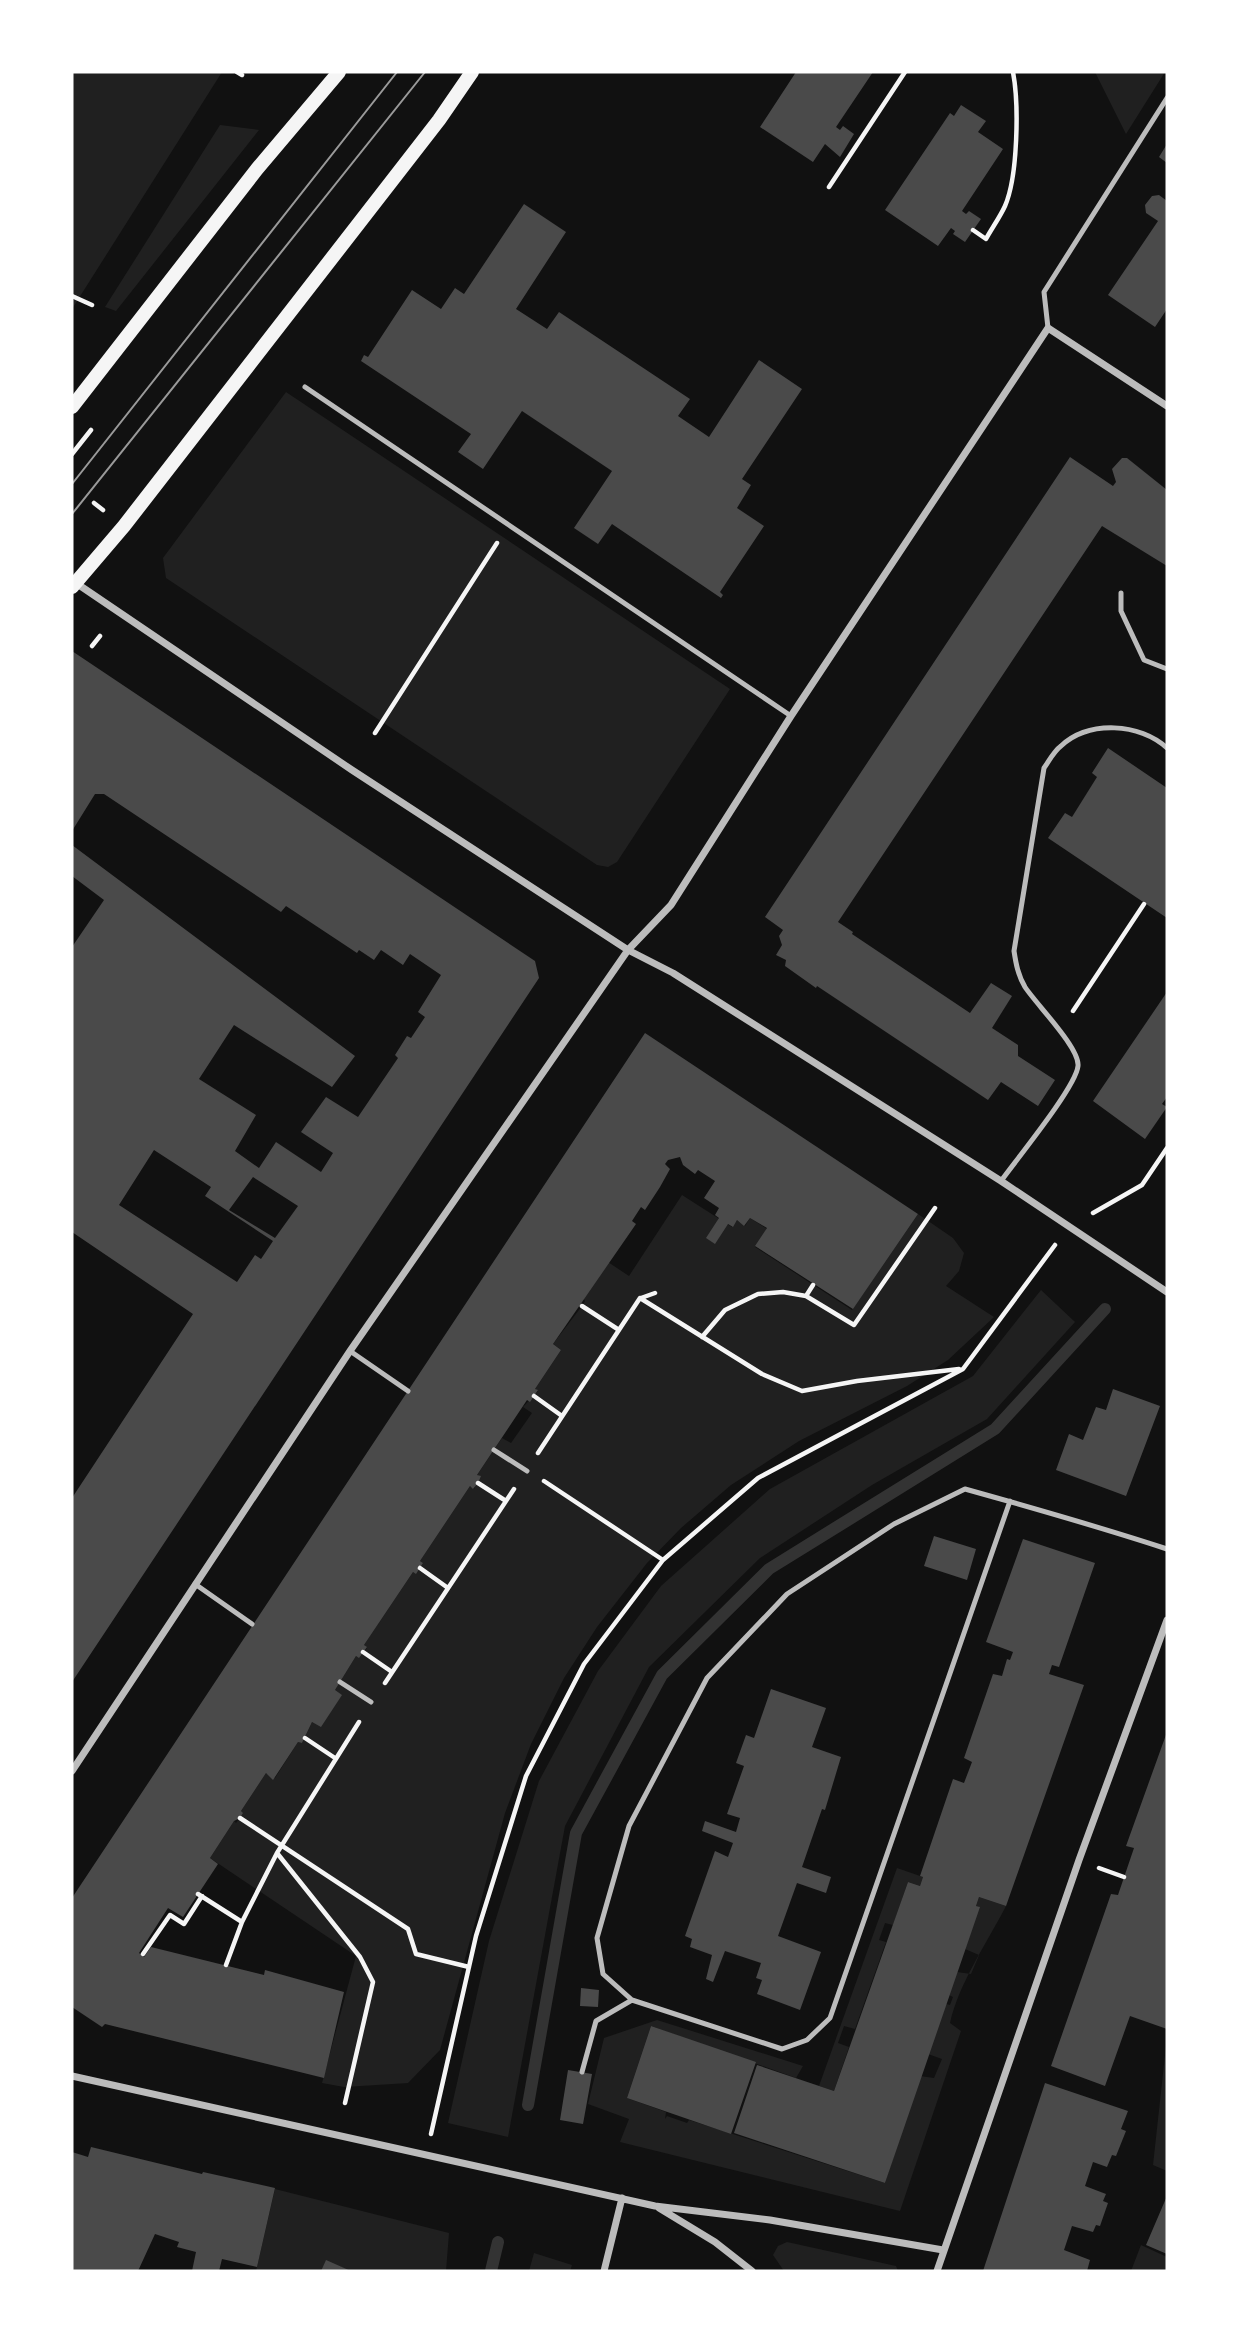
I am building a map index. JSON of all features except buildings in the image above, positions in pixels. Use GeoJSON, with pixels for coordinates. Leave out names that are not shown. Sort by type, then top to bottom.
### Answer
{"type":"FeatureCollection","features":[{"type":"Feature","properties":{"kind":"main road"},"geometry":{"type":"LineString","coordinates":[[72,407],[249,179],[339,72]]}},
{"type":"Feature","properties":{"kind":"main road"},"geometry":{"type":"LineString","coordinates":[[73,583],[142,504],[439,120],[472,72]]}},
{"type":"Feature","properties":{"kind":"street"},"geometry":{"type":"LineString","coordinates":[[72,1771],[350,1351],[628,950],[671,905],[791,716],[1048,328],[1167,407]]}},
{"type":"Feature","properties":{"kind":"street"},"geometry":{"type":"LineString","coordinates":[[73,583],[628,950],[673,973],[1001,1181],[1167,1292]]}},
{"type":"Feature","properties":{"kind":"street"},"geometry":{"type":"LineString","coordinates":[[937,2271],[1079,1860],[1167,1620]]}},
{"type":"Feature","properties":{"kind":"street"},"geometry":{"type":"LineString","coordinates":[[72,2076],[655,2206],[771,2220],[943,2250]]}},
{"type":"Feature","properties":{"kind":"street"},"geometry":{"type":"LineString","coordinates":[[604,2271],[622,2198]]}},
{"type":"Feature","properties":{"kind":"street"},"geometry":{"type":"LineString","coordinates":[[655,2206],[715,2242],[752,2271]]}},
{"type":"Feature","properties":{"kind":"lane"},"geometry":{"type":"LineString","coordinates":[[1048,328],[1044,292],[1167,98]]}},
{"type":"Feature","properties":{"kind":"lane"},"geometry":{"type":"LineString","coordinates":[[305,387],[791,716]]}},
{"type":"Feature","properties":{"kind":"lane"},"geometry":{"type":"LineString","coordinates":[[1121,593],[1121,611],[1144,660],[1167,669]]}},
{"type":"Feature","properties":{"kind":"lane"},"geometry":{"type":"LineString","coordinates":[[1001,1181],[1068,1087],[1078,1066],[1075,1051],[1024,985],[1017,970],[1014,951],[1044,768],[1060,746],[1082,733],[1118,727],[1156,737],[1167,748]]}},
{"type":"Feature","properties":{"kind":"lane"},"geometry":{"type":"LineString","coordinates":[[350,1351],[408,1391]]}},
{"type":"Feature","properties":{"kind":"lane"},"geometry":{"type":"LineString","coordinates":[[494,1450],[527,1471]]}},
{"type":"Feature","properties":{"kind":"lane"},"geometry":{"type":"LineString","coordinates":[[1010,1501],[830,2018],[807,2040],[782,2049],[632,2000],[603,1974],[597,1938],[629,1826],[707,1678],[787,1594],[894,1524],[965,1489],[1010,1501],[1167,1549]]}},
{"type":"Feature","properties":{"kind":"lane"},"geometry":{"type":"LineString","coordinates":[[195,1584],[252,1624]]}},
{"type":"Feature","properties":{"kind":"lane"},"geometry":{"type":"LineString","coordinates":[[340,1682],[371,1702]]}},
{"type":"Feature","properties":{"kind":"lane"},"geometry":{"type":"LineString","coordinates":[[582,2072],[596,2021],[632,2000]]}},
{"type":"Feature","properties":{"kind":"path"},"geometry":{"type":"LineString","coordinates":[[829,187],[905,72]]}},
{"type":"Feature","properties":{"kind":"path"},"geometry":{"type":"LineString","coordinates":[[973,230],[986,239],[1006,204],[1016,138],[1018,98],[1013,72]]}},
{"type":"Feature","properties":{"kind":"path"},"geometry":{"type":"LineString","coordinates":[[847,146],[853,150]]}},
{"type":"Feature","properties":{"kind":"path"},"geometry":{"type":"LineString","coordinates":[[72,296],[92,305]]}},
{"type":"Feature","properties":{"kind":"path"},"geometry":{"type":"LineString","coordinates":[[72,454],[81,442]]}},
{"type":"Feature","properties":{"kind":"path"},"geometry":{"type":"LineString","coordinates":[[376,733],[509,525]]}},
{"type":"Feature","properties":{"kind":"path"},"geometry":{"type":"LineString","coordinates":[[92,646],[100,636]]}},
{"type":"Feature","properties":{"kind":"path"},"geometry":{"type":"LineString","coordinates":[[1059,1032],[1144,904]]}},
{"type":"Feature","properties":{"kind":"path"},"geometry":{"type":"LineString","coordinates":[[426,2155],[469,1967],[526,1776],[583,1664],[663,1560],[758,1478],[962,1369],[1068,1227],[1142,1185],[1167,1147]]}},
{"type":"Feature","properties":{"kind":"path"},"geometry":{"type":"LineString","coordinates":[[702,1337],[725,1310],[758,1294],[783,1292],[806,1296],[854,1325],[934,1208]]}},
{"type":"Feature","properties":{"kind":"path"},"geometry":{"type":"LineString","coordinates":[[806,1296],[813,1285]]}},
{"type":"Feature","properties":{"kind":"path"},"geometry":{"type":"LineString","coordinates":[[226,1965],[242,1922],[276,1853],[335,1758],[640,1298],[655,1293]]}},
{"type":"Feature","properties":{"kind":"path"},"geometry":{"type":"LineString","coordinates":[[640,1298],[762,1374],[802,1391],[857,1381],[962,1369]]}},
{"type":"Feature","properties":{"kind":"path"},"geometry":{"type":"LineString","coordinates":[[582,1306],[619,1330]]}},
{"type":"Feature","properties":{"kind":"path"},"geometry":{"type":"LineString","coordinates":[[534,1396],[562,1416]]}},
{"type":"Feature","properties":{"kind":"path"},"geometry":{"type":"LineString","coordinates":[[527,1471],[663,1560]]}},
{"type":"Feature","properties":{"kind":"path"},"geometry":{"type":"LineString","coordinates":[[478,1483],[506,1502]]}},
{"type":"Feature","properties":{"kind":"path"},"geometry":{"type":"LineString","coordinates":[[420,1568],[447,1588]]}},
{"type":"Feature","properties":{"kind":"path"},"geometry":{"type":"LineString","coordinates":[[363,1652],[392,1672]]}},
{"type":"Feature","properties":{"kind":"path"},"geometry":{"type":"LineString","coordinates":[[305,1738],[335,1758]]}},
{"type":"Feature","properties":{"kind":"path"},"geometry":{"type":"LineString","coordinates":[[240,1818],[408,1929],[416,1954],[469,1967]]}},
{"type":"Feature","properties":{"kind":"path"},"geometry":{"type":"LineString","coordinates":[[276,1853],[360,1957],[373,1982],[345,2103]]}},
{"type":"Feature","properties":{"kind":"path"},"geometry":{"type":"LineString","coordinates":[[143,1954],[170,1915],[184,1924],[200,1895],[242,1922]]}},
{"type":"Feature","properties":{"kind":"shaded area"},"geometry":{"type":"Polygon","coordinates":[[[72,72],[222,72],[72,309],[72,72]]]}},
{"type":"Feature","properties":{"kind":"shaded area"},"geometry":{"type":"Polygon","coordinates":[[[1095,72],[1165,72],[1126,134],[1095,72]]]}},
{"type":"Feature","properties":{"kind":"shaded area"},"geometry":{"type":"Polygon","coordinates":[[[220,125],[259,130],[116,311],[105,307],[220,125]]]}},
{"type":"Feature","properties":{"kind":"shaded area"},"geometry":{"type":"Polygon","coordinates":[[[286,392],[730,689],[617,862],[608,867],[597,865],[166,578],[163,558],[286,392]]]}},
{"type":"Feature","properties":{"kind":"shaded area"},"geometry":{"type":"Polygon","coordinates":[[[682,1195],[732,1227],[737,1220],[745,1226],[750,1218],[767,1229],[755,1247],[852,1310],[918,1214],[953,1238],[964,1253],[959,1271],[946,1286],[994,1317],[948,1360],[907,1386],[799,1441],[731,1485],[681,1528],[647,1563],[597,1627],[564,1678],[531,1744],[505,1813],[440,2050],[408,2083],[344,2087],[322,2083],[356,1956],[210,1858],[234,1821],[236,1823],[243,1813],[241,1811],[266,1773],[275,1778],[298,1742],[302,1743],[312,1722],[321,1726],[335,1690],[356,1656],[359,1657],[367,1648],[364,1645],[413,1572],[416,1573],[423,1563],[420,1561],[470,1486],[474,1489],[480,1477],[477,1475],[502,1438],[511,1443],[532,1413],[523,1407],[538,1391],[535,1389],[561,1350],[553,1344],[582,1306],[585,1301],[583,1298],[608,1262],[629,1276],[682,1195]]]}},
{"type":"Feature","properties":{"kind":"shaded area"},"geometry":{"type":"Polygon","coordinates":[[[1041,1290],[1075,1322],[987,1419],[872,1485],[760,1558],[649,1667],[565,1826],[508,2137],[448,2123],[489,1941],[539,1781],[598,1671],[661,1586],[770,1489],[973,1376],[1041,1290]]]}},
{"type":"Feature","properties":{"kind":"shaded area"},"geometry":{"type":"Polygon","coordinates":[[[897,1868],[923,1877],[920,1886],[908,1882],[893,1925],[885,1923],[879,1940],[886,1942],[855,2029],[844,2026],[838,2043],[849,2047],[834,2091],[819,2086],[897,1868]]]}},
{"type":"Feature","properties":{"kind":"shaded area"},"geometry":{"type":"Polygon","coordinates":[[[979,1897],[1006,1906],[979,1955],[965,1949],[979,1907],[976,1906],[979,1897]]]}},
{"type":"Feature","properties":{"kind":"shaded area"},"geometry":{"type":"Polygon","coordinates":[[[957,1972],[969,1974],[950,2023],[961,2031],[900,2211],[620,2142],[629,2119],[588,2104],[604,2038],[657,2020],[803,2066],[796,2078],[651,2026],[627,2098],[666,2112],[665,2119],[667,2116],[687,2123],[689,2120],[885,2183],[920,2076],[934,2078],[942,2059],[928,2054],[946,2004],[950,2005],[953,1997],[949,1995],[957,1972]]]}},
{"type":"Feature","properties":{"kind":"shaded area"},"geometry":{"type":"Polygon","coordinates":[[[1167,2037],[1167,2171],[1153,2165],[1167,2037]]]}},
{"type":"Feature","properties":{"kind":"shaded area"},"geometry":{"type":"Polygon","coordinates":[[[275,2189],[449,2233],[446,2271],[351,2271],[326,2261],[321,2271],[256,2271],[275,2189]]]}},
{"type":"Feature","properties":{"kind":"shaded area"},"geometry":{"type":"Polygon","coordinates":[[[787,2242],[896,2266],[898,2271],[784,2271],[773,2255],[778,2246],[787,2242]]]}},
{"type":"Feature","properties":{"kind":"shaded area"},"geometry":{"type":"Polygon","coordinates":[[[1141,2245],[1167,2257],[1167,2271],[1131,2271],[1141,2245]]]}},
{"type":"Feature","properties":{"kind":"shaded area"},"geometry":{"type":"Polygon","coordinates":[[[534,2253],[572,2265],[570,2271],[529,2271],[534,2253]]]}},
{"type":"Feature","properties":{"kind":"waterway"},"geometry":{"type":"LineString","coordinates":[[528,2105],[576,1833],[662,1675],[769,1569],[995,1429],[1105,1309]]}},
{"type":"Feature","properties":{"kind":"waterway"},"geometry":{"type":"LineString","coordinates":[[491,2271],[498,2242]]}},
{"type":"Feature","properties":{"kind":"tram line"},"geometry":{"type":"LineString","coordinates":[[72,484],[397,72]]}},
{"type":"Feature","properties":{"kind":"tram line"},"geometry":{"type":"LineString","coordinates":[[72,514],[425,72]]}}]}
